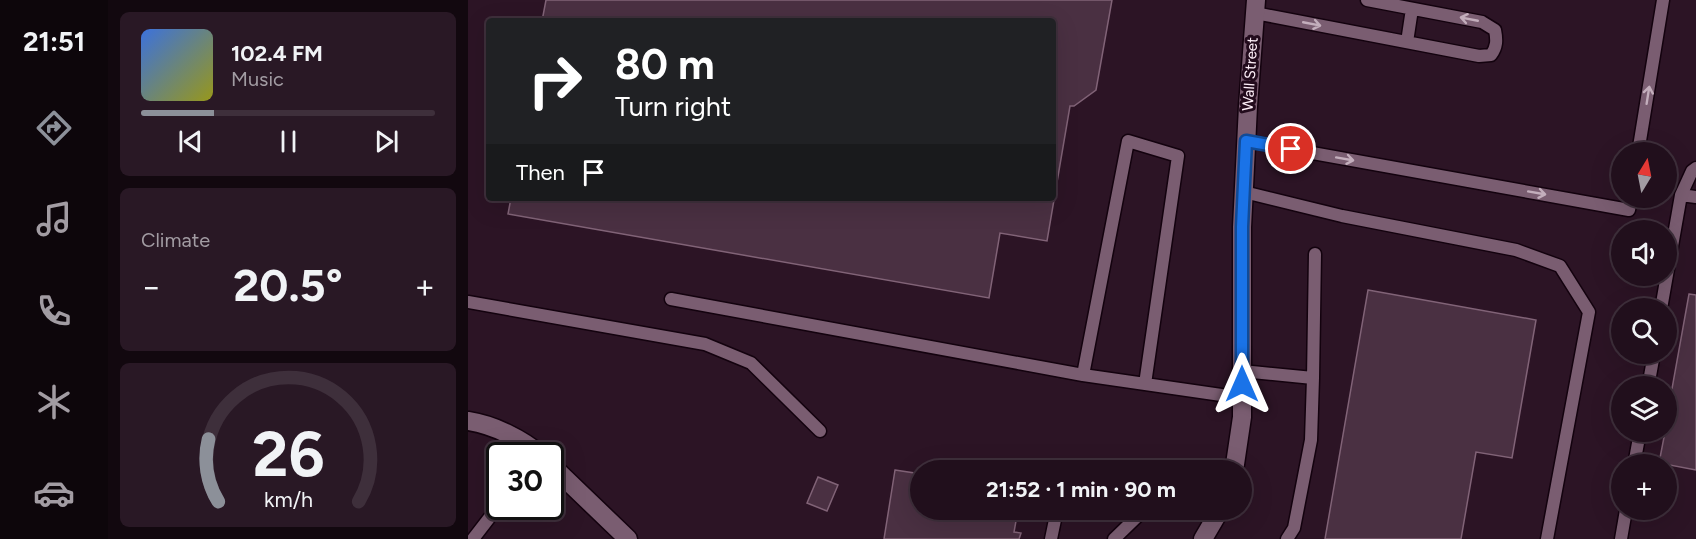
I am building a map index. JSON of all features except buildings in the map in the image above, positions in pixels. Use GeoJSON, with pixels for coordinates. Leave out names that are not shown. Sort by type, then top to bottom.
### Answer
{"type":"FeatureCollection","features":[{"type":"Feature","properties":{"kind":"street","name":"Wall Street"},"geometry":{"type":"LineString","coordinates":[[1236,460],[1242,417],[1242,227],[1255,7]]}},
{"type":"Feature","properties":{"kind":"street"},"geometry":{"type":"LineString","coordinates":[[468,421],[510,435],[520,442]]}},
{"type":"Feature","properties":{"kind":"street"},"geometry":{"type":"LineString","coordinates":[[564,477],[628,539]]}},
{"type":"Feature","properties":{"kind":"street"},"geometry":{"type":"LineString","coordinates":[[1203,539],[1214,520]]}},
{"type":"Feature","properties":{"kind":"lane"},"geometry":{"type":"LineString","coordinates":[[1255,7],[1479,56],[1491,55],[1495,49],[1497,39],[1495,30],[1482,22],[1367,0]]}},
{"type":"Feature","properties":{"kind":"lane"},"geometry":{"type":"LineString","coordinates":[[1640,142],[1663,0]]}},
{"type":"Feature","properties":{"kind":"lane"},"geometry":{"type":"LineString","coordinates":[[1407,42],[1412,9]]}},
{"type":"Feature","properties":{"kind":"lane"},"geometry":{"type":"LineString","coordinates":[[1083,375],[1128,141],[1178,156],[1145,384]]}},
{"type":"Feature","properties":{"kind":"lane"},"geometry":{"type":"LineString","coordinates":[[1246,141],[1611,207]]}},
{"type":"Feature","properties":{"kind":"lane"},"geometry":{"type":"LineString","coordinates":[[1663,298],[1682,195],[1692,171],[1696,168]]}},
{"type":"Feature","properties":{"kind":"lane"},"geometry":{"type":"LineString","coordinates":[[1244,192],[1342,216],[1516,250],[1560,266],[1588,312],[1547,539]]}},
{"type":"Feature","properties":{"kind":"lane"},"geometry":{"type":"LineString","coordinates":[[1682,195],[1696,197]]}},
{"type":"Feature","properties":{"kind":"lane"},"geometry":{"type":"LineString","coordinates":[[1287,539],[1294,528],[1311,440],[1315,255]]}},
{"type":"Feature","properties":{"kind":"lane"},"geometry":{"type":"LineString","coordinates":[[671,299],[1083,375],[1242,398]]}},
{"type":"Feature","properties":{"kind":"lane"},"geometry":{"type":"LineString","coordinates":[[468,302],[705,344],[751,363],[820,431]]}},
{"type":"Feature","properties":{"kind":"lane"},"geometry":{"type":"LineString","coordinates":[[1242,371],[1313,378]]}},
{"type":"Feature","properties":{"kind":"lane"},"geometry":{"type":"LineString","coordinates":[[473,539],[488,520]]}},
{"type":"Feature","properties":{"kind":"lane"},"geometry":{"type":"LineString","coordinates":[[1051,539],[1055,520]]}},
{"type":"Feature","properties":{"kind":"lane"},"geometry":{"type":"LineString","coordinates":[[1114,539],[1134,520]]}},
{"type":"Feature","properties":{"kind":"lane"},"geometry":{"type":"LineString","coordinates":[[1621,539],[1624,520]]}},
{"type":"Feature","properties":{"kind":"route"},"geometry":{"type":"LineString","coordinates":[[1242,384],[1242,227],[1246,141],[1291,149]]}}]}
